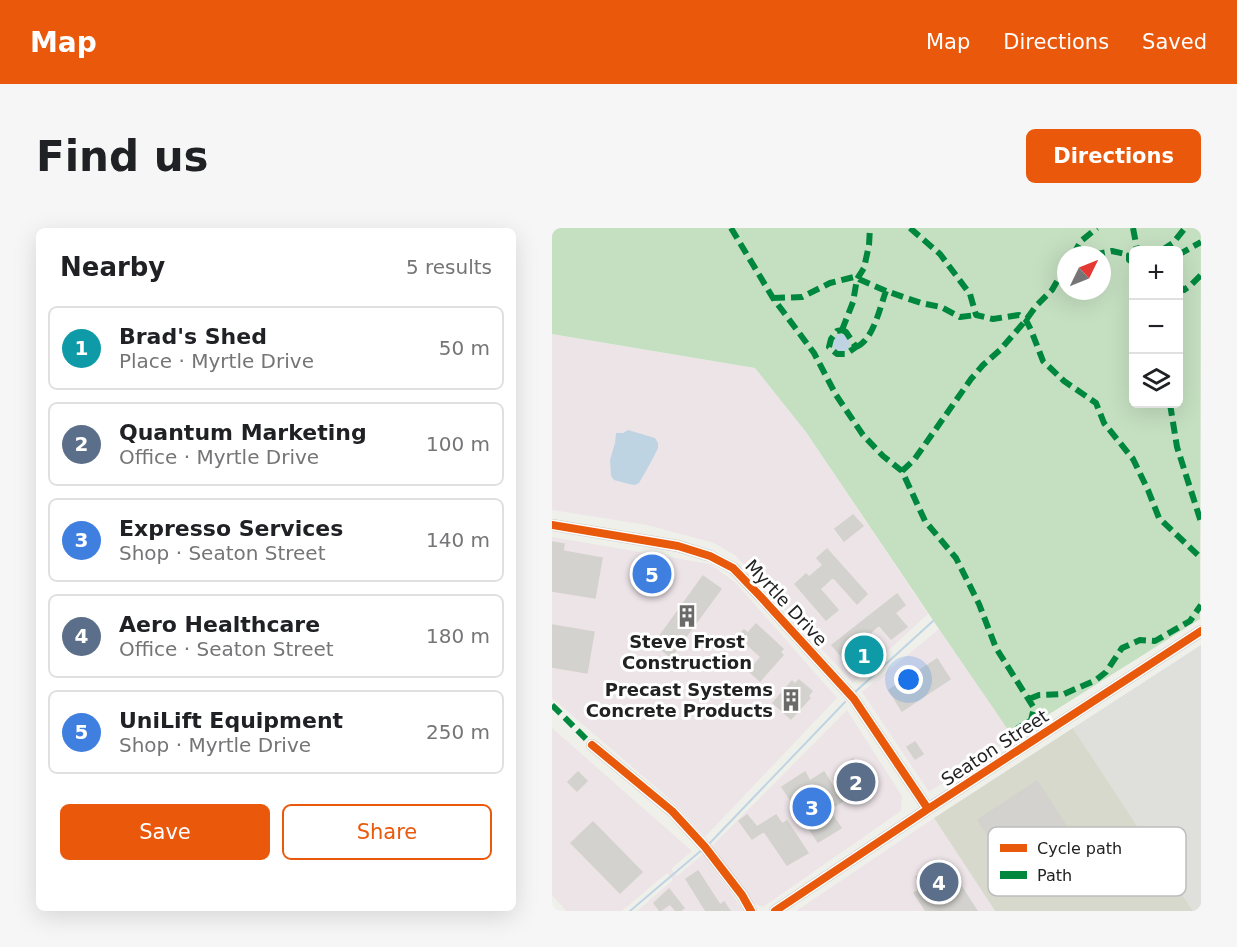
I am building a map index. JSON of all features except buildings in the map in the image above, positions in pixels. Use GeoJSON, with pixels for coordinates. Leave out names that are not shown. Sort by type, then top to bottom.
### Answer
{"type":"FeatureCollection","features":[{"type":"Feature","properties":{"kind":"street","name":"Myrtle Drive"},"geometry":{"type":"LineString","coordinates":[[552,525],[678,546],[710,556],[734,568],[854,699],[928,809]]}},
{"type":"Feature","properties":{"kind":"street","name":"Seaton Street"},"geometry":{"type":"LineString","coordinates":[[775,911],[1201,631]]}},
{"type":"Feature","properties":{"kind":"street"},"geometry":{"type":"LineString","coordinates":[[592,745],[672,812],[705,847],[752,911]]}},
{"type":"Feature","properties":{"kind":"shaded area"},"geometry":{"type":"Polygon","coordinates":[[[552,334],[755,368],[806,432],[928,614],[853,683],[735,555],[714,543],[647,525],[552,510],[552,334]]]}},
{"type":"Feature","properties":{"kind":"shaded area"},"geometry":{"type":"Polygon","coordinates":[[[552,537],[710,564],[736,583],[837,698],[705,837],[673,802],[552,698],[552,537]]]}},
{"type":"Feature","properties":{"kind":"shaded area"},"geometry":{"type":"Polygon","coordinates":[[[939,629],[1013,737],[929,792],[862,692],[939,629]]]}},
{"type":"Feature","properties":{"kind":"shaded area"},"geometry":{"type":"Polygon","coordinates":[[[1201,645],[1201,911],[1193,911],[1183,896],[1186,896],[1186,827],[1138,827],[1073,728],[1201,645]]]}},
{"type":"Feature","properties":{"kind":"shaded area"},"geometry":{"type":"Polygon","coordinates":[[[847,710],[902,796],[901,811],[763,907],[754,904],[712,846],[847,710]]]}},
{"type":"Feature","properties":{"kind":"shaded area"},"geometry":{"type":"Polygon","coordinates":[[[552,728],[692,851],[671,869],[677,876],[703,854],[744,911],[637,911],[673,880],[667,873],[622,911],[566,911],[552,895],[552,728]]]}},
{"type":"Feature","properties":{"kind":"shaded area"},"geometry":{"type":"Polygon","coordinates":[[[1073,728],[1138,827],[988,827],[988,896],[1183,896],[1193,911],[995,911],[934,818],[1073,728]]]}},
{"type":"Feature","properties":{"kind":"shaded area"},"geometry":{"type":"Polygon","coordinates":[[[934,818],[995,911],[796,911],[934,818]]]}},
{"type":"Feature","properties":{"kind":"green space"},"geometry":{"type":"Polygon","coordinates":[[[552,228],[1201,228],[1200,619],[1013,737],[806,432],[755,368],[552,334],[552,228]]]}},
{"type":"Feature","properties":{"kind":"water"},"geometry":{"type":"Polygon","coordinates":[[[841,334],[847,337],[850,343],[847,349],[841,352],[835,349],[832,343],[835,337],[841,334]]]}},
{"type":"Feature","properties":{"kind":"water"},"geometry":{"type":"Polygon","coordinates":[[[628,430],[655,438],[658,443],[651,462],[639,483],[635,485],[614,480],[611,476],[610,460],[616,433],[628,430]]]}},
{"type":"Feature","properties":{"kind":"waterway"},"geometry":{"type":"LineString","coordinates":[[854,693],[933,621]]}},
{"type":"Feature","properties":{"kind":"waterway"},"geometry":{"type":"LineString","coordinates":[[708,845],[845,702]]}},
{"type":"Feature","properties":{"kind":"waterway"},"geometry":{"type":"LineString","coordinates":[[630,911],[703,849]]}},
{"type":"Feature","properties":{"kind":"marked path"},"geometry":{"type":"LineString","coordinates":[[731,228],[773,298],[814,353],[836,395],[863,435],[883,456],[902,471],[925,521],[956,558],[979,604],[996,648],[1034,708],[1031,720],[1018,728],[1018,736],[1026,746]]}},
{"type":"Feature","properties":{"kind":"marked path"},"geometry":{"type":"LineString","coordinates":[[842,330],[853,302],[857,279],[864,268],[870,228]]}},
{"type":"Feature","properties":{"kind":"marked path"},"geometry":{"type":"LineString","coordinates":[[910,228],[940,254],[970,294],[976,315],[993,319],[1019,315],[1026,320],[1043,361],[1064,381],[1096,403],[1104,423],[1133,459],[1159,518],[1201,558]]}},
{"type":"Feature","properties":{"kind":"marked path"},"geometry":{"type":"LineString","coordinates":[[1078,246],[1097,228]]}},
{"type":"Feature","properties":{"kind":"marked path"},"geometry":{"type":"LineString","coordinates":[[1133,228],[1136,246]]}},
{"type":"Feature","properties":{"kind":"marked path"},"geometry":{"type":"LineString","coordinates":[[1168,246],[1185,228]]}},
{"type":"Feature","properties":{"kind":"marked path"},"geometry":{"type":"LineString","coordinates":[[1183,252],[1201,242]]}},
{"type":"Feature","properties":{"kind":"marked path"},"geometry":{"type":"LineString","coordinates":[[1111,251],[1129,255]]}},
{"type":"Feature","properties":{"kind":"marked path"},"geometry":{"type":"LineString","coordinates":[[1183,289],[1201,275]]}},
{"type":"Feature","properties":{"kind":"marked path"},"geometry":{"type":"LineString","coordinates":[[773,298],[802,297],[830,283],[854,277],[886,291],[941,307],[960,317],[976,315]]}},
{"type":"Feature","properties":{"kind":"marked path"},"geometry":{"type":"LineString","coordinates":[[902,471],[914,460],[971,379],[1000,350],[1057,281]]}},
{"type":"Feature","properties":{"kind":"marked path"},"geometry":{"type":"LineString","coordinates":[[856,347],[862,344],[871,331],[886,291]]}},
{"type":"Feature","properties":{"kind":"marked path"},"geometry":{"type":"LineString","coordinates":[[842,330],[846,332],[856,347],[846,354],[837,354],[829,347],[837,331],[842,330]]}},
{"type":"Feature","properties":{"kind":"marked path"},"geometry":{"type":"LineString","coordinates":[[1171,408],[1177,447],[1201,522]]}},
{"type":"Feature","properties":{"kind":"marked path"},"geometry":{"type":"LineString","coordinates":[[1029,699],[1039,695],[1064,694],[1096,680],[1106,672],[1122,648],[1140,640],[1155,641],[1190,621],[1201,605]]}},
{"type":"Feature","properties":{"kind":"marked path"},"geometry":{"type":"LineString","coordinates":[[552,705],[592,745]]}},
{"type":"Feature","properties":{"kind":"cycle path"},"geometry":{"type":"LineString","coordinates":[[552,525],[678,546],[710,556],[733,568],[854,699],[928,809]]}},
{"type":"Feature","properties":{"kind":"cycle path"},"geometry":{"type":"LineString","coordinates":[[775,911],[1201,631]]}},
{"type":"Feature","properties":{"kind":"cycle path"},"geometry":{"type":"LineString","coordinates":[[592,745],[672,811],[705,847],[742,895],[751,911]]}},
{"type":"Feature","properties":{"kind":"place","name":"UniLift Equipment"},"geometry":{"type":"Point","coordinates":[652,574]}},
{"type":"Feature","properties":{"kind":"place","name":"Steve Frost Construction"},"geometry":{"type":"Point","coordinates":[687,616]}},
{"type":"Feature","properties":{"kind":"place","name":"Brad's Shed"},"geometry":{"type":"Point","coordinates":[864,655]}},
{"type":"Feature","properties":{"kind":"place","name":"Precast Systems Concrete Products"},"geometry":{"type":"Point","coordinates":[791,700]}},
{"type":"Feature","properties":{"kind":"place","name":"Quantum Marketing"},"geometry":{"type":"Point","coordinates":[856,782]}},
{"type":"Feature","properties":{"kind":"place","name":"Expresso Services"},"geometry":{"type":"Point","coordinates":[812,807]}},
{"type":"Feature","properties":{"kind":"place","name":"Aero Healthcare"},"geometry":{"type":"Point","coordinates":[939,882]}}]}
